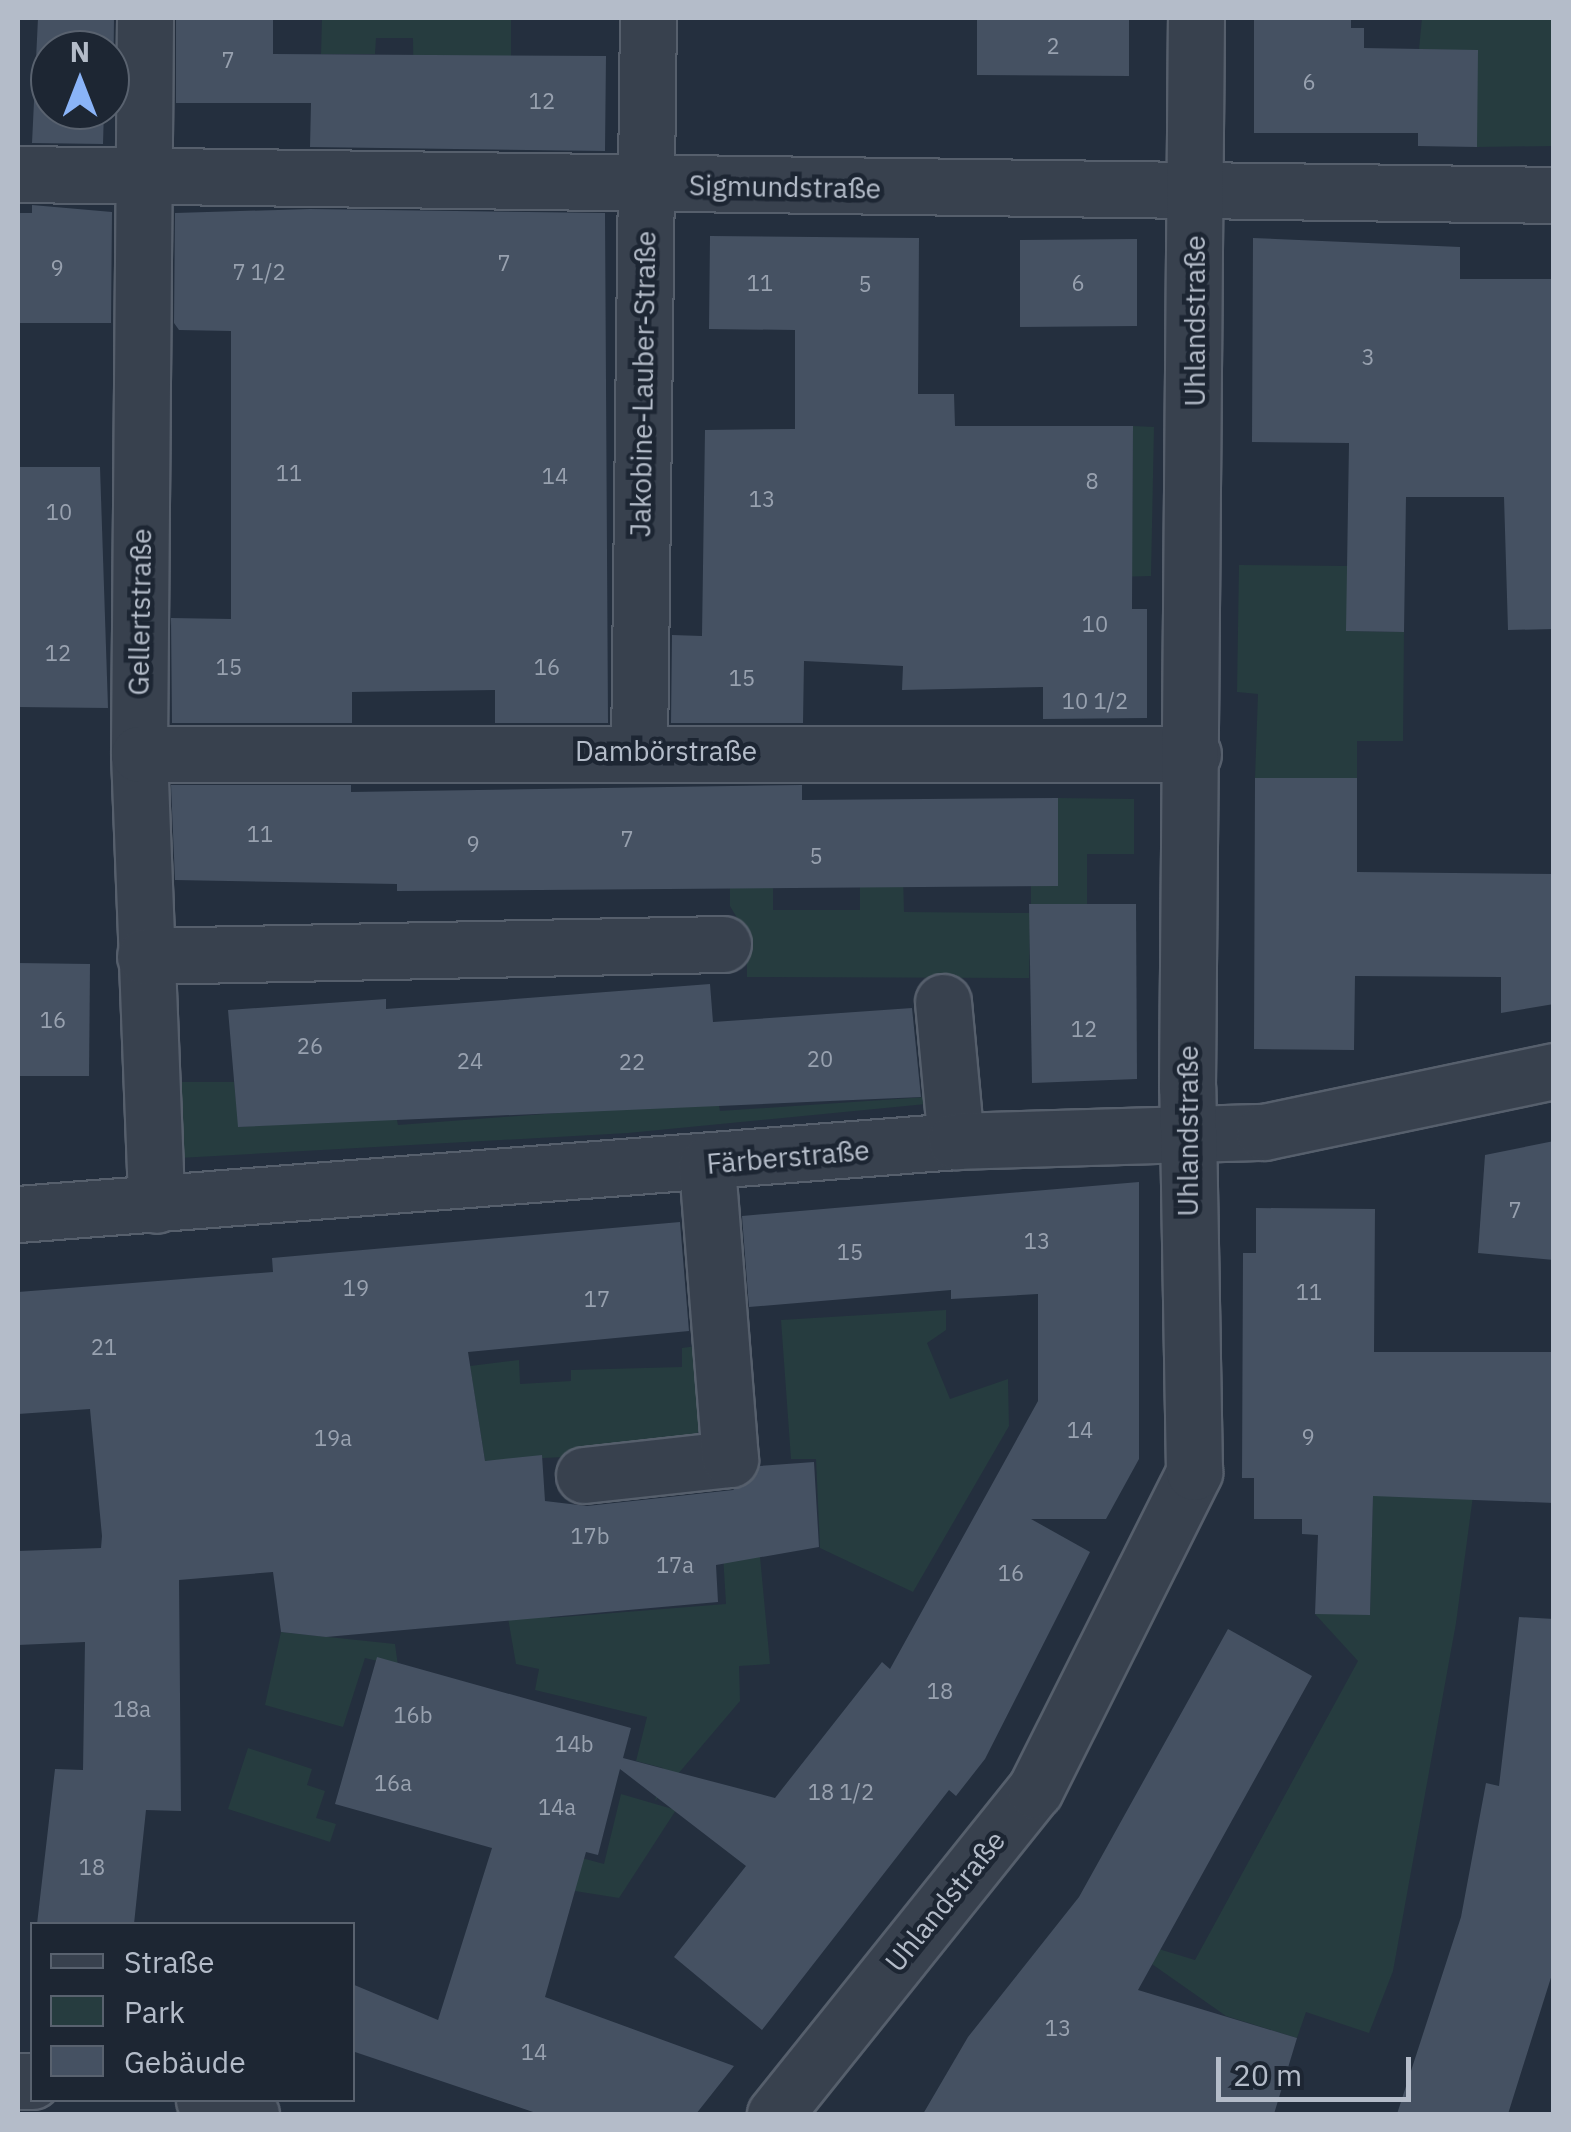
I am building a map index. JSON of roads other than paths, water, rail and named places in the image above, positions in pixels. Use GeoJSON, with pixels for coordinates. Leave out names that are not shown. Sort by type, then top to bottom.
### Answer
{"type":"FeatureCollection","features":[{"type":"Feature","properties":{"kind":"street","name":"Gellertstraße"},"geometry":{"type":"LineString","coordinates":[[145,18],[139,754],[156,1206]]}},
{"type":"Feature","properties":{"kind":"street","name":"Jakobine-Lauber-Straße"},"geometry":{"type":"LineString","coordinates":[[639,750],[648,18]]}},
{"type":"Feature","properties":{"kind":"street","name":"Uhlandstraße"},"geometry":{"type":"LineString","coordinates":[[775,2114],[1034,1790],[1194,1472],[1187,1132],[1196,18]]}},
{"type":"Feature","properties":{"kind":"street","name":"Sigmundstraße"},"geometry":{"type":"LineString","coordinates":[[18,174],[1554,195]]}},
{"type":"Feature","properties":{"kind":"street","name":"Dambörstraße"},"geometry":{"type":"LineString","coordinates":[[139,754],[639,750],[1193,754]]}},
{"type":"Feature","properties":{"kind":"street"},"geometry":{"type":"LineString","coordinates":[[144,956],[724,944]]}},
{"type":"Feature","properties":{"kind":"street"},"geometry":{"type":"LineString","coordinates":[[943,1002],[956,1141]]}},
{"type":"Feature","properties":{"kind":"street","name":"Färberstraße"},"geometry":{"type":"LineString","coordinates":[[18,1214],[708,1165],[956,1141],[1264,1132],[1554,1071]]}},
{"type":"Feature","properties":{"kind":"street"},"geometry":{"type":"LineString","coordinates":[[584,1475],[730,1460],[708,1165]]}},
{"type":"Feature","properties":{"kind":"street"},"geometry":{"type":"LineString","coordinates":[[211,2102],[251,2114]]}}]}
